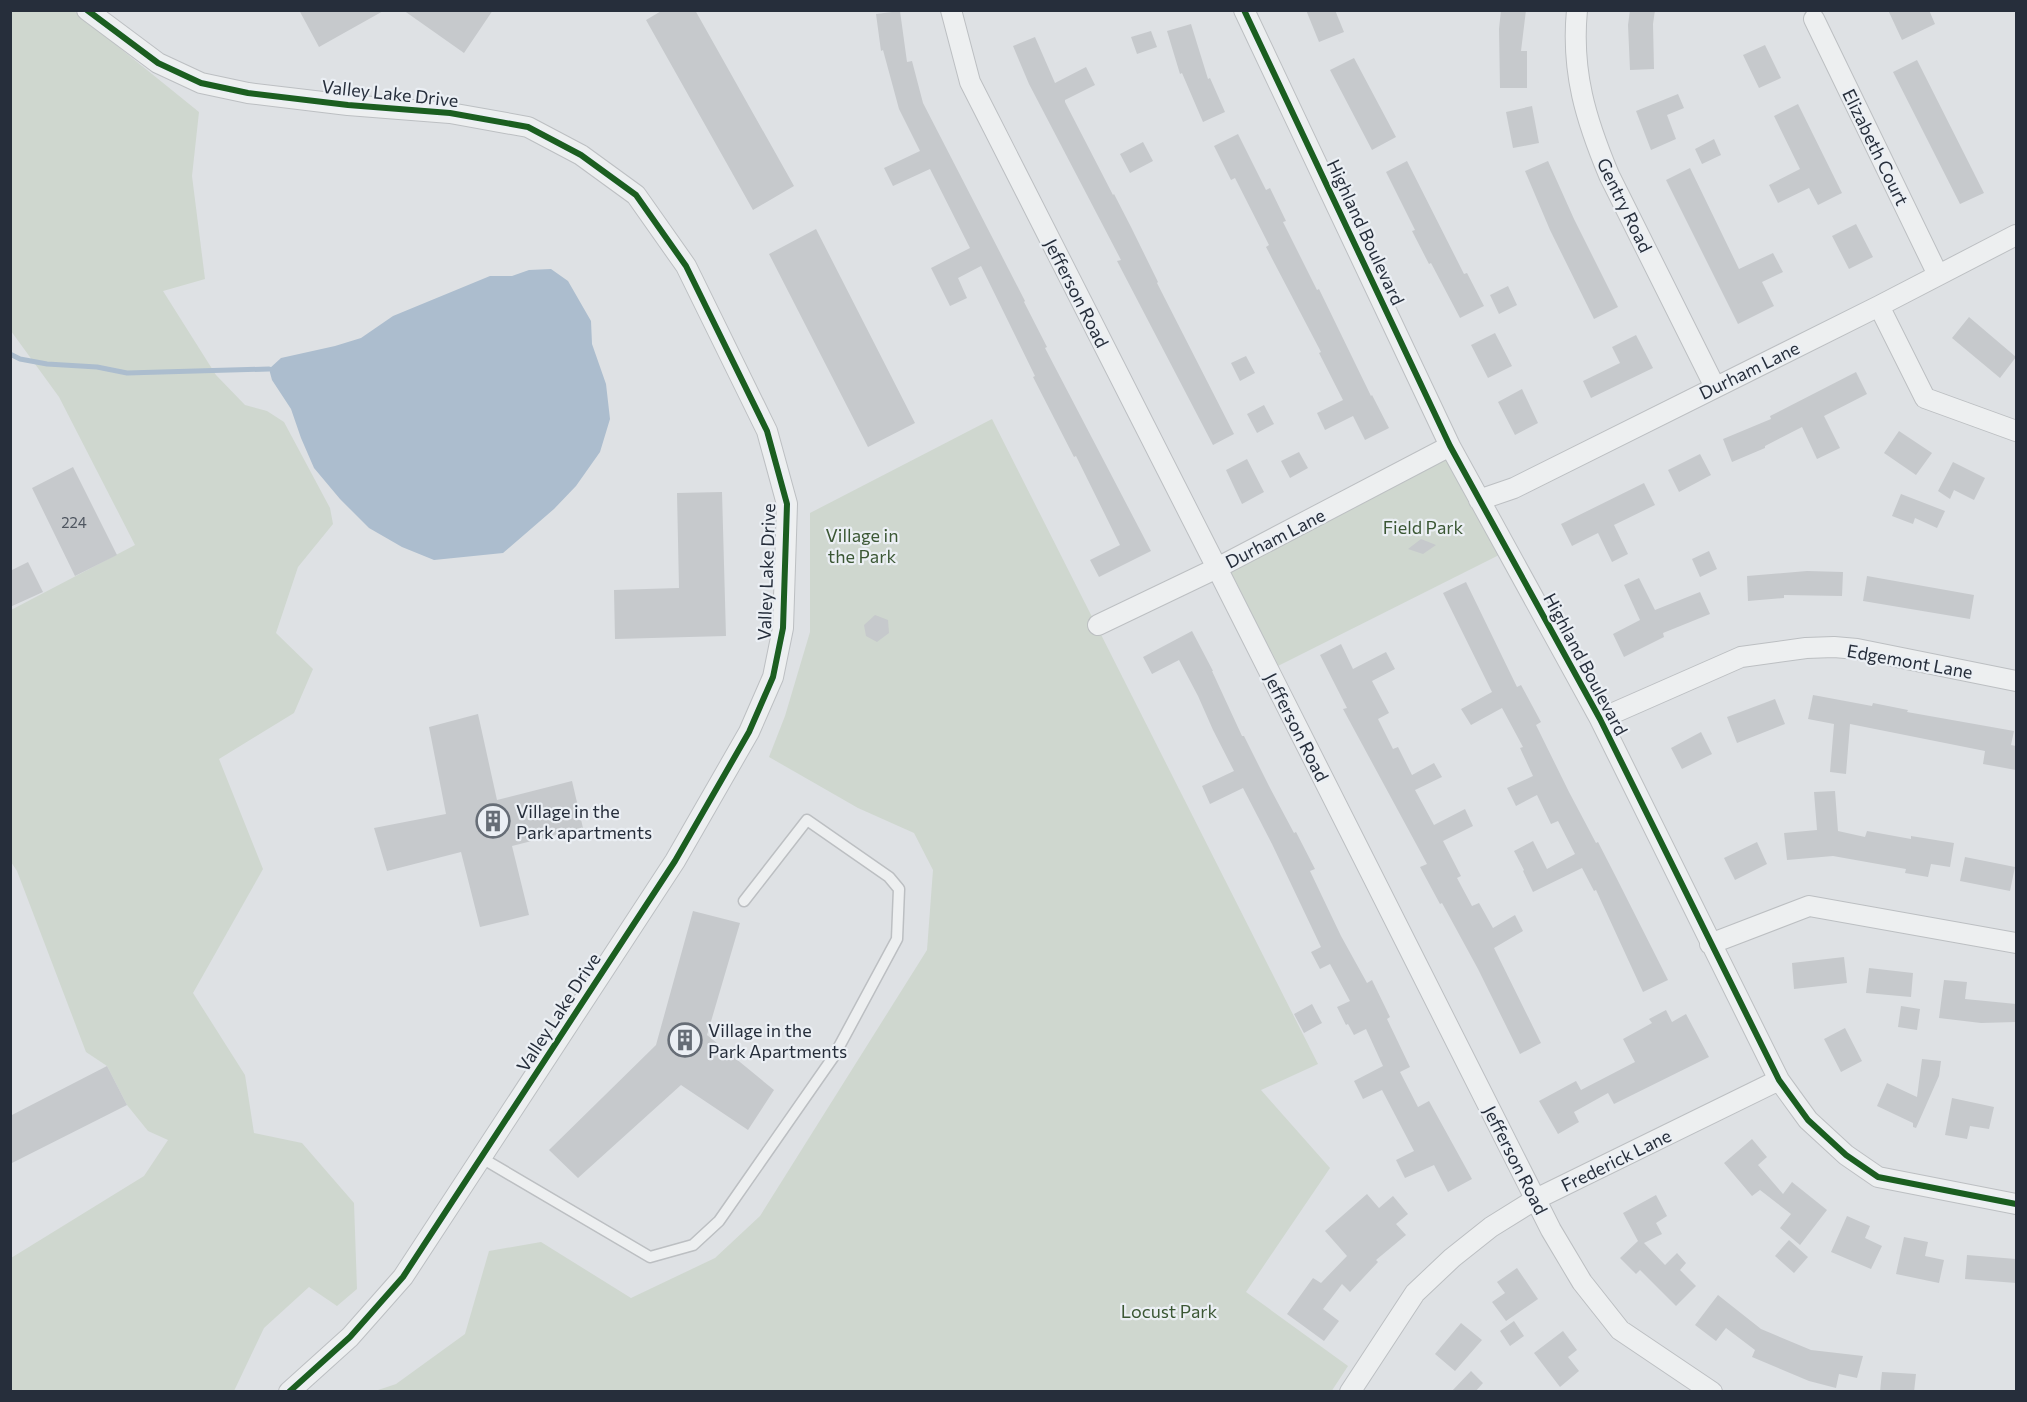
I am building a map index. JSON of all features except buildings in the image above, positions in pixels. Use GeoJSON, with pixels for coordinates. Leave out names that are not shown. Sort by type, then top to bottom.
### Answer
{"type":"FeatureCollection","features":[{"type":"Feature","properties":{"kind":"street","name":"Valley Lake Drive"},"geometry":{"type":"LineString","coordinates":[[87,10],[158,63],[201,83],[248,93],[348,105],[450,113],[528,127],[581,155],[636,195],[686,266],[767,431],[787,504],[783,628],[773,677],[749,732],[675,861],[403,1277],[350,1337],[289,1392]]}},
{"type":"Feature","properties":{"kind":"street","name":"Jefferson Road"},"geometry":{"type":"LineString","coordinates":[[951,10],[970,82],[1551,1230],[1582,1282],[1620,1330],[1712,1392]]}},
{"type":"Feature","properties":{"kind":"street","name":"Highland Boulevard"},"geometry":{"type":"LineString","coordinates":[[1244,10],[1450,446],[1600,719],[1779,1080],[1808,1120],[1846,1155],[1878,1177],[2016,1204]]}},
{"type":"Feature","properties":{"kind":"street","name":"Gentry Road"},"geometry":{"type":"LineString","coordinates":[[1577,10],[1576,56],[1582,101],[1594,140],[1609,176],[1715,387]]}},
{"type":"Feature","properties":{"kind":"street","name":"Elizabeth Court"},"geometry":{"type":"LineString","coordinates":[[1814,19],[1938,275]]}},
{"type":"Feature","properties":{"kind":"street","name":"Durham Lane"},"geometry":{"type":"LineString","coordinates":[[1479,500],[1514,488],[2016,235]]}},
{"type":"Feature","properties":{"kind":"street"},"geometry":{"type":"LineString","coordinates":[[1879,306],[1925,398],[2016,431]]}},
{"type":"Feature","properties":{"kind":"street","name":"Durham Lane"},"geometry":{"type":"LineString","coordinates":[[1098,625],[1217,568],[1450,446]]}},
{"type":"Feature","properties":{"kind":"street","name":"Edgemont Lane"},"geometry":{"type":"LineString","coordinates":[[1600,719],[1741,657],[1806,648],[1857,649],[2016,681]]}},
{"type":"Feature","properties":{"kind":"street"},"geometry":{"type":"LineString","coordinates":[[1710,944],[1809,906],[2016,943]]}},
{"type":"Feature","properties":{"kind":"street","name":"Frederick Lane"},"geometry":{"type":"LineString","coordinates":[[1350,1392],[1415,1293],[1452,1258],[1491,1227],[1536,1199],[1779,1080]]}},
{"type":"Feature","properties":{"kind":"lane"},"geometry":{"type":"LineString","coordinates":[[480,1157],[650,1257],[693,1245],[719,1221],[834,1056],[897,939],[899,889],[889,877],[807,820],[744,901]]}},
{"type":"Feature","properties":{"kind":"green space"},"geometry":{"type":"Polygon","coordinates":[[[10,11],[74,11],[199,112],[192,176],[205,279],[163,291],[216,375],[245,405],[267,411],[284,422],[330,508],[333,524],[298,567],[276,633],[313,669],[294,713],[219,759],[263,869],[193,993],[245,1075],[254,1133],[302,1143],[354,1203],[357,1289],[337,1306],[309,1287],[264,1328],[234,1391],[11,1391],[11,1258],[144,1176],[168,1140],[148,1131],[127,1105],[107,1066],[86,1052],[17,871],[11,862],[11,610],[135,545],[59,397],[11,331],[10,11]]]}},
{"type":"Feature","properties":{"kind":"green space"},"geometry":{"type":"Polygon","coordinates":[[[992,419],[1318,1064],[1261,1090],[1330,1168],[1246,1292],[1348,1366],[1331,1392],[372,1392],[396,1384],[465,1334],[489,1251],[541,1242],[631,1298],[715,1258],[760,1216],[927,950],[933,870],[914,833],[858,808],[769,757],[785,716],[810,632],[810,513],[992,419]]]}},
{"type":"Feature","properties":{"kind":"green space","name":"Field Park"},"geometry":{"type":"Polygon","coordinates":[[[1450,446],[1507,551],[1268,671],[1217,568],[1450,446]]]}},
{"type":"Feature","properties":{"kind":"water"},"geometry":{"type":"Polygon","coordinates":[[[551,269],[568,281],[591,321],[592,344],[606,384],[610,419],[600,452],[576,486],[554,509],[503,553],[434,560],[402,547],[369,528],[314,468],[291,409],[272,380],[269,369],[281,358],[361,338],[393,316],[490,276],[512,276],[529,270],[551,269]]]}},
{"type":"Feature","properties":{"kind":"waterway"},"geometry":{"type":"LineString","coordinates":[[10,354],[20,359],[47,364],[97,367],[127,373],[269,369]]}},
{"type":"Feature","properties":{"kind":"cycle path"},"geometry":{"type":"LineString","coordinates":[[87,10],[158,63],[201,83],[248,93],[348,105],[450,113],[528,127],[581,155],[636,195],[686,266],[767,431],[787,504],[783,628],[773,677],[749,732],[675,861],[403,1277],[350,1337],[289,1392]]}},
{"type":"Feature","properties":{"kind":"cycle path"},"geometry":{"type":"LineString","coordinates":[[1244,10],[1450,446],[1600,719],[1779,1080],[1808,1120],[1846,1155],[1878,1177],[2016,1204]]}},
{"type":"Feature","properties":{"kind":"place","name":"Village in the Park apartments"},"geometry":{"type":"Point","coordinates":[493,821]}},
{"type":"Feature","properties":{"kind":"place","name":"Village in the Park Apartments"},"geometry":{"type":"Point","coordinates":[685,1040]}},
{"type":"Feature","properties":{"kind":"park label","name":"Village in the Park"},"geometry":{"type":"Point","coordinates":[862,545]}},
{"type":"Feature","properties":{"kind":"park label","name":"Locust Park"},"geometry":{"type":"Point","coordinates":[1169,1311]}}]}
